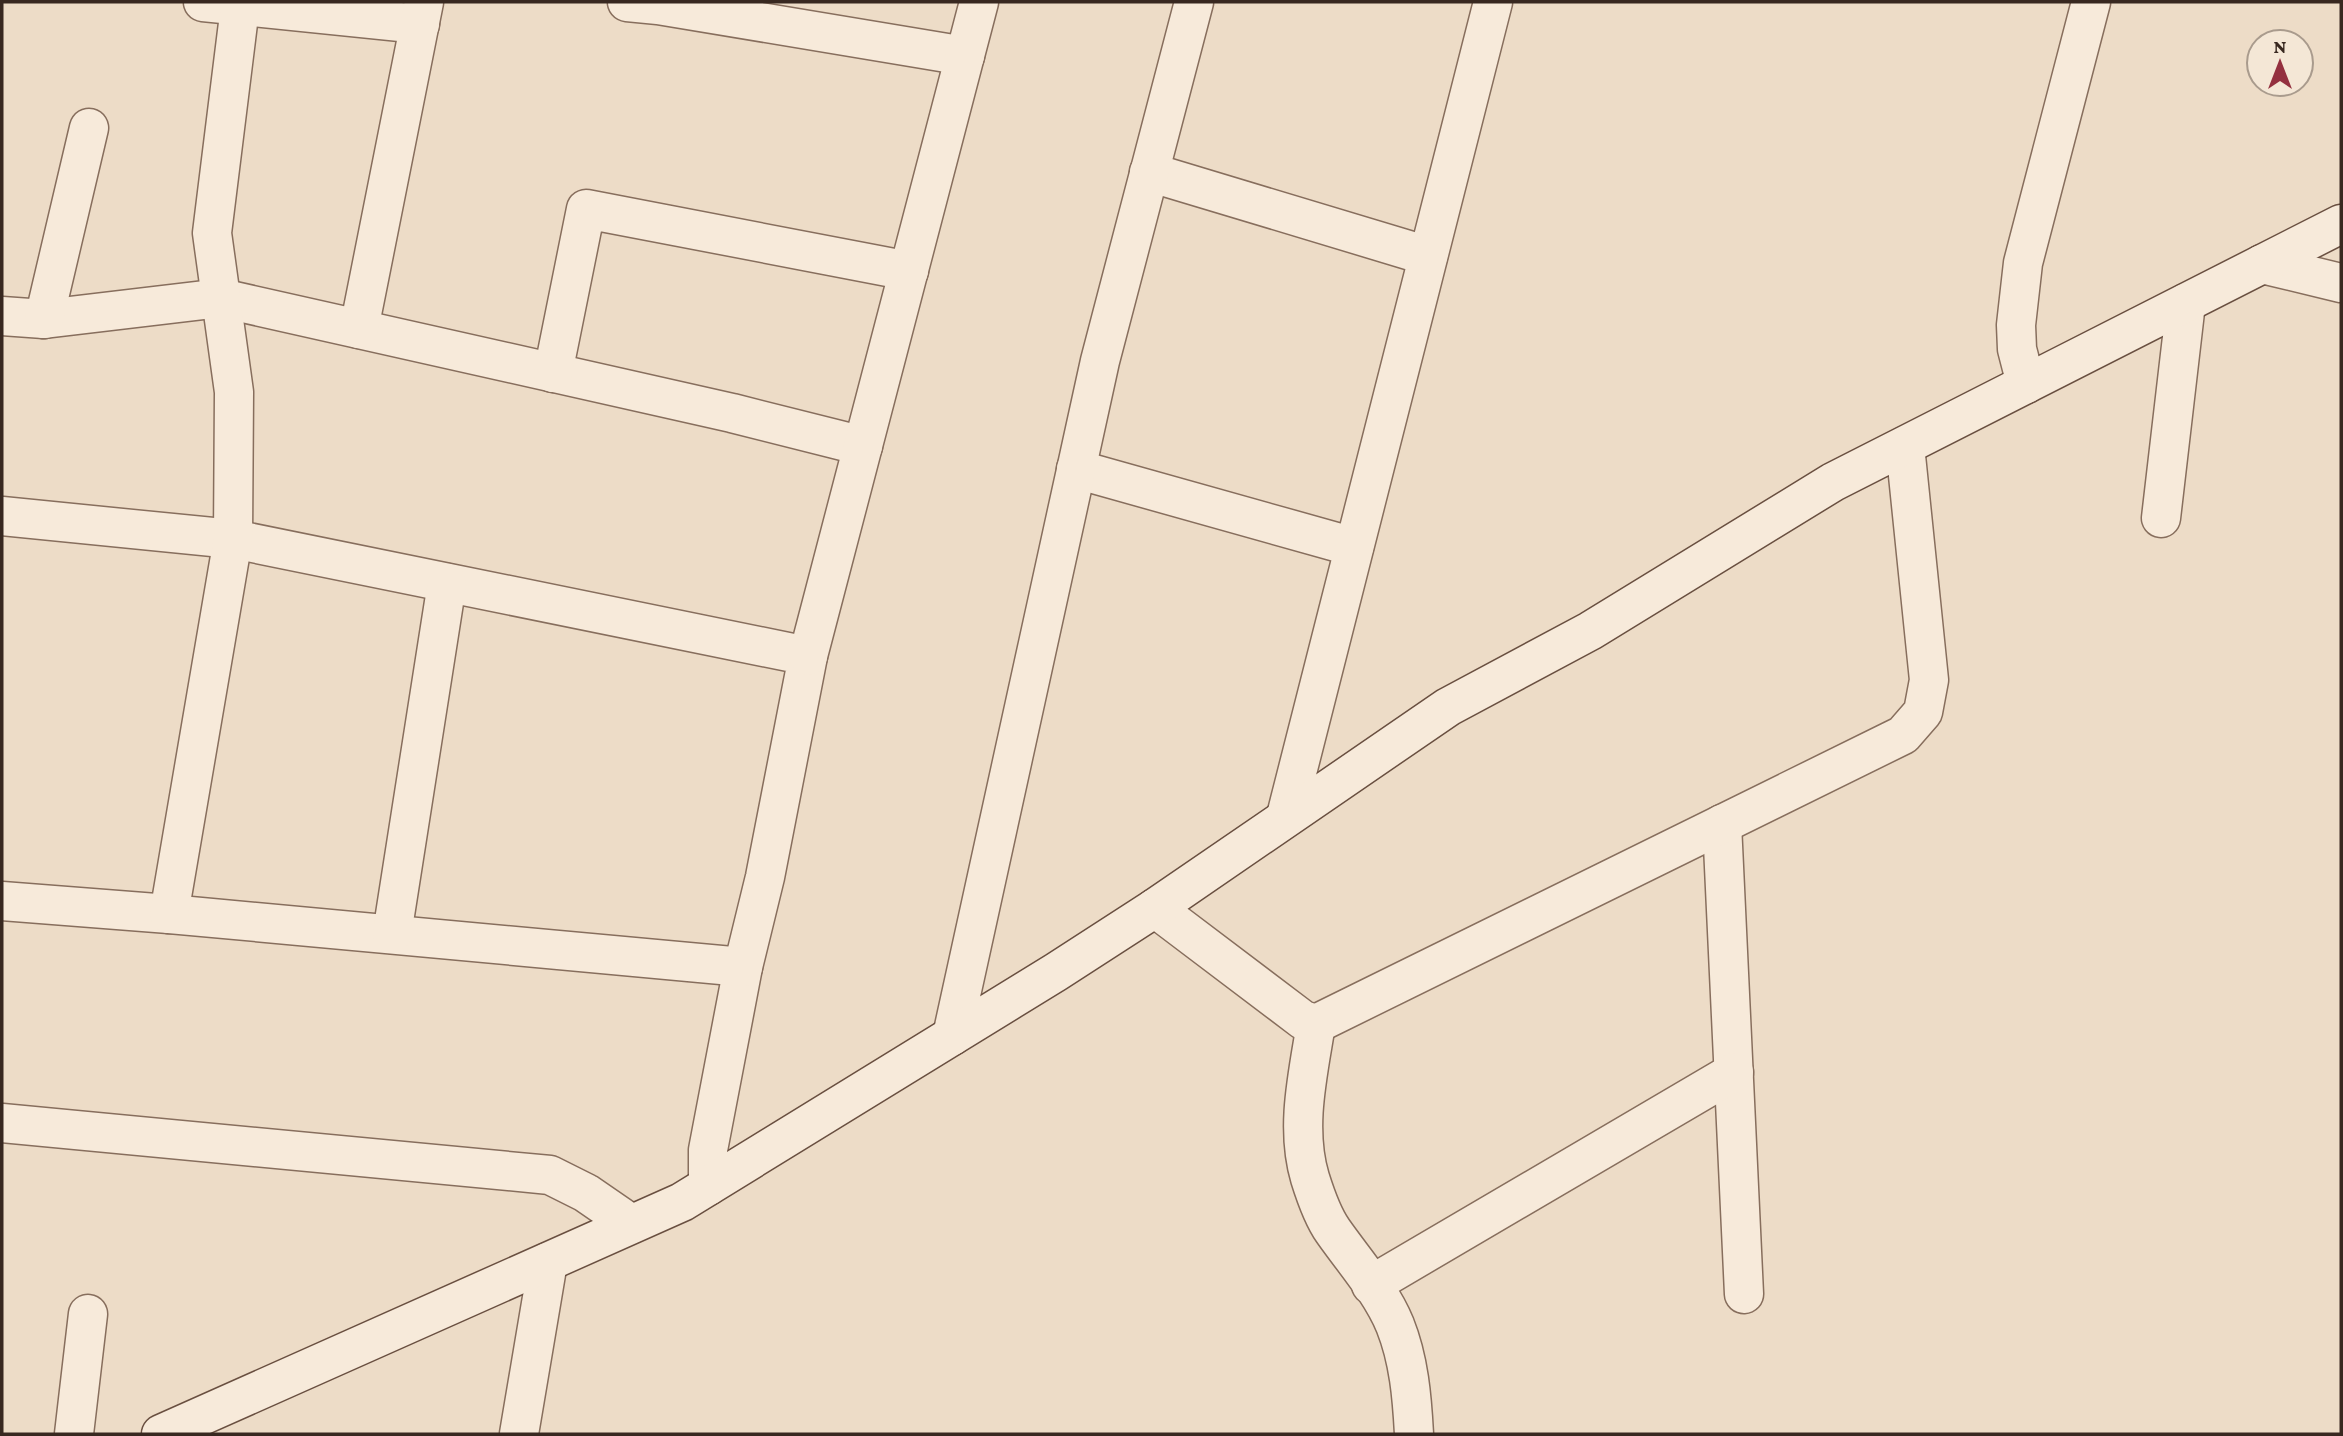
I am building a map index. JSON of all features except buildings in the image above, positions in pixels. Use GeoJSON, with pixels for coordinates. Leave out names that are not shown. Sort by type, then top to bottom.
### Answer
{"type":"FeatureCollection","features":[{"type":"Feature","properties":{"kind":"street"},"geometry":{"type":"LineString","coordinates":[[203,2],[240,7],[422,13],[359,329]]}},
{"type":"Feature","properties":{"kind":"street"},"geometry":{"type":"LineString","coordinates":[[708,1186],[709,1150],[743,967],[765,877],[808,656],[979,2]]}},
{"type":"Feature","properties":{"kind":"street"},"geometry":{"type":"LineString","coordinates":[[952,1036],[1100,361],[1194,2]]}},
{"type":"Feature","properties":{"kind":"street"},"geometry":{"type":"LineString","coordinates":[[1286,816],[1493,2]]}},
{"type":"Feature","properties":{"kind":"street"},"geometry":{"type":"LineString","coordinates":[[2026,384],[2017,349],[2016,325],[2023,263],[2091,2]]}},
{"type":"Feature","properties":{"kind":"street"},"geometry":{"type":"LineString","coordinates":[[648,3],[965,56]]}},
{"type":"Feature","properties":{"kind":"street"},"geometry":{"type":"LineString","coordinates":[[169,914],[233,540],[234,392],[212,233],[240,7]]}},
{"type":"Feature","properties":{"kind":"street"},"geometry":{"type":"LineString","coordinates":[[44,319],[89,128]]}},
{"type":"Feature","properties":{"kind":"street"},"geometry":{"type":"LineString","coordinates":[[1149,172],[1428,256]]}},
{"type":"Feature","properties":{"kind":"street"},"geometry":{"type":"LineString","coordinates":[[553,373],[586,209],[909,271]]}},
{"type":"Feature","properties":{"kind":"street"},"geometry":{"type":"LineString","coordinates":[[161,1434],[682,1202],[1155,908],[1448,707],[1590,631],[1833,482],[2341,224]]}},
{"type":"Feature","properties":{"kind":"street"},"geometry":{"type":"LineString","coordinates":[[2262,264],[2341,283]]}},
{"type":"Feature","properties":{"kind":"street"},"geometry":{"type":"LineString","coordinates":[[2,316],[44,319],[221,298],[863,446]]}},
{"type":"Feature","properties":{"kind":"street"},"geometry":{"type":"LineString","coordinates":[[2161,518],[2186,303]]}},
{"type":"Feature","properties":{"kind":"street"},"geometry":{"type":"LineString","coordinates":[[1155,908],[1303,1020],[1316,1024],[1903,735],[1923,712],[1929,680],[1905,446]]}},
{"type":"Feature","properties":{"kind":"street"},"geometry":{"type":"LineString","coordinates":[[1076,469],[1354,547]]}},
{"type":"Feature","properties":{"kind":"street"},"geometry":{"type":"LineString","coordinates":[[2,516],[233,540],[808,656]]}},
{"type":"Feature","properties":{"kind":"street"},"geometry":{"type":"LineString","coordinates":[[392,934],[447,583]]}},
{"type":"Feature","properties":{"kind":"street"},"geometry":{"type":"LineString","coordinates":[[1722,824],[1745,1294]]}},
{"type":"Feature","properties":{"kind":"street"},"geometry":{"type":"LineString","coordinates":[[2,901],[743,967]]}},
{"type":"Feature","properties":{"kind":"street"},"geometry":{"type":"LineString","coordinates":[[1316,1024],[1303,1132],[1310,1177],[1331,1229],[1356,1260],[1394,1324],[1411,1381],[1414,1434]]}},
{"type":"Feature","properties":{"kind":"street"},"geometry":{"type":"LineString","coordinates":[[1371,1284],[1734,1072]]}},
{"type":"Feature","properties":{"kind":"street"},"geometry":{"type":"LineString","coordinates":[[2,1123],[550,1175],[586,1193],[631,1224]]}},
{"type":"Feature","properties":{"kind":"street"},"geometry":{"type":"LineString","coordinates":[[519,1434],[548,1262]]}},
{"type":"Feature","properties":{"kind":"street"},"geometry":{"type":"LineString","coordinates":[[74,1434],[88,1314]]}}]}
